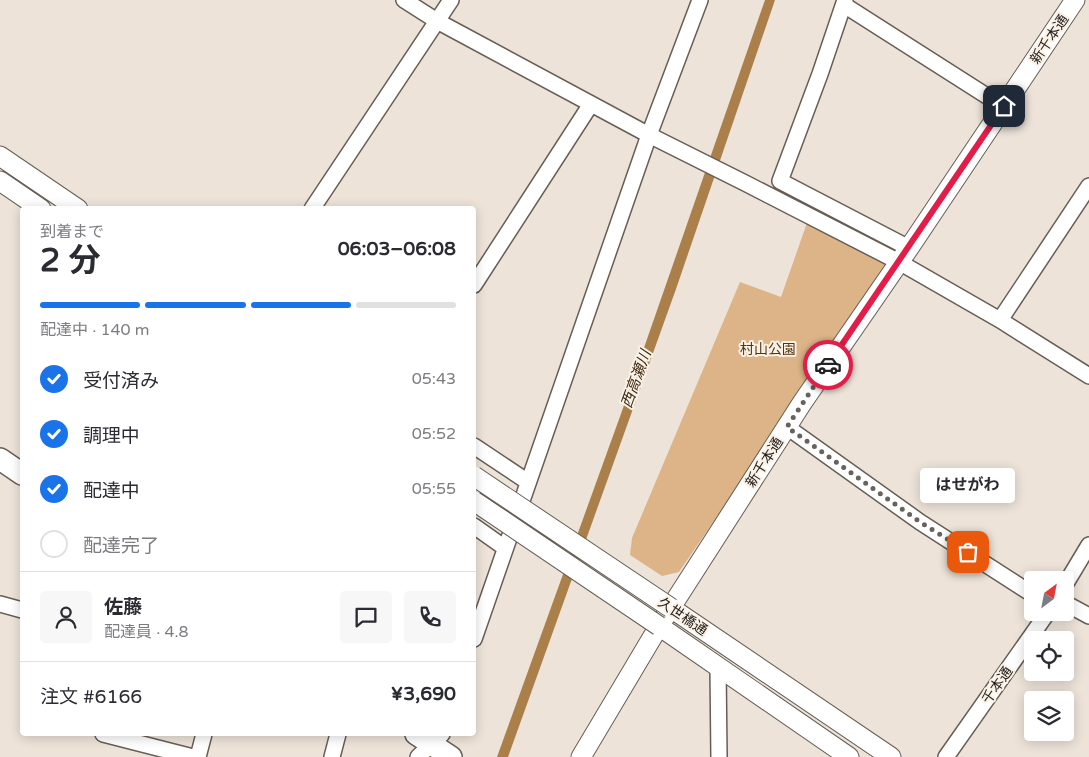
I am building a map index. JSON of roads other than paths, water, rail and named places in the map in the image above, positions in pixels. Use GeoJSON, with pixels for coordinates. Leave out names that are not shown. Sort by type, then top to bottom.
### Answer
{"type":"FeatureCollection","features":[{"type":"Feature","properties":{"kind":"main road"},"geometry":{"type":"LineString","coordinates":[[0,460],[20,473]]}},
{"type":"Feature","properties":{"kind":"main road"},"geometry":{"type":"LineString","coordinates":[[427,742],[451,757]]}},
{"type":"Feature","properties":{"kind":"street"},"geometry":{"type":"LineString","coordinates":[[404,0],[437,21],[649,135],[745,183],[904,255]]}},
{"type":"Feature","properties":{"kind":"street"},"geometry":{"type":"LineString","coordinates":[[314,206],[451,0]]}},
{"type":"Feature","properties":{"kind":"street"},"geometry":{"type":"LineString","coordinates":[[476,631],[649,135],[700,0]]}},
{"type":"Feature","properties":{"kind":"street","name":"新千本通"},"geometry":{"type":"LineString","coordinates":[[581,757],[659,626],[787,427],[1075,0]]}},
{"type":"Feature","properties":{"kind":"street"},"geometry":{"type":"LineString","coordinates":[[1004,106],[844,3],[780,181],[904,255],[1000,320],[1089,376]]}},
{"type":"Feature","properties":{"kind":"street"},"geometry":{"type":"LineString","coordinates":[[476,282],[591,104]]}},
{"type":"Feature","properties":{"kind":"street"},"geometry":{"type":"LineString","coordinates":[[0,156],[74,206]]}},
{"type":"Feature","properties":{"kind":"street"},"geometry":{"type":"LineString","coordinates":[[0,181],[37,206]]}},
{"type":"Feature","properties":{"kind":"street"},"geometry":{"type":"LineString","coordinates":[[1000,320],[1089,186]]}},
{"type":"Feature","properties":{"kind":"street"},"geometry":{"type":"LineString","coordinates":[[787,427],[920,522],[1024,589]]}},
{"type":"Feature","properties":{"kind":"street"},"geometry":{"type":"LineString","coordinates":[[476,447],[528,482]]}},
{"type":"Feature","properties":{"kind":"street","name":"久世橋通"},"geometry":{"type":"LineString","coordinates":[[476,477],[892,757]]}},
{"type":"Feature","properties":{"kind":"street","name":"久世橋通"},"geometry":{"type":"LineString","coordinates":[[476,502],[849,757]]}},
{"type":"Feature","properties":{"kind":"street"},"geometry":{"type":"LineString","coordinates":[[476,527],[505,548]]}},
{"type":"Feature","properties":{"kind":"street"},"geometry":{"type":"LineString","coordinates":[[1073,571],[1089,545]]}},
{"type":"Feature","properties":{"kind":"street"},"geometry":{"type":"LineString","coordinates":[[0,604],[20,609]]}},
{"type":"Feature","properties":{"kind":"street"},"geometry":{"type":"LineString","coordinates":[[1074,608],[1089,616]]}},
{"type":"Feature","properties":{"kind":"street","name":"千本通"},"geometry":{"type":"LineString","coordinates":[[946,757],[1042,621]]}},
{"type":"Feature","properties":{"kind":"street"},"geometry":{"type":"LineString","coordinates":[[718,667],[719,757]]}},
{"type":"Feature","properties":{"kind":"street"},"geometry":{"type":"LineString","coordinates":[[111,736],[193,757]]}},
{"type":"Feature","properties":{"kind":"street"},"geometry":{"type":"LineString","coordinates":[[198,757],[203,736]]}},
{"type":"Feature","properties":{"kind":"street"},"geometry":{"type":"LineString","coordinates":[[332,757],[337,736]]}},
{"type":"Feature","properties":{"kind":"water","name":"西高瀬川"},"geometry":{"type":"Polygon","coordinates":[[[765,0],[775,0],[676,289],[508,757],[497,757],[622,411],[765,0]]]}},
{"type":"Feature","properties":{"kind":"place","name":"はせがわ"},"geometry":{"type":"Point","coordinates":[968,552]}},
{"type":"Feature","properties":{"kind":"park label","name":"村山公園"},"geometry":{"type":"Point","coordinates":[768,349]}}]}
